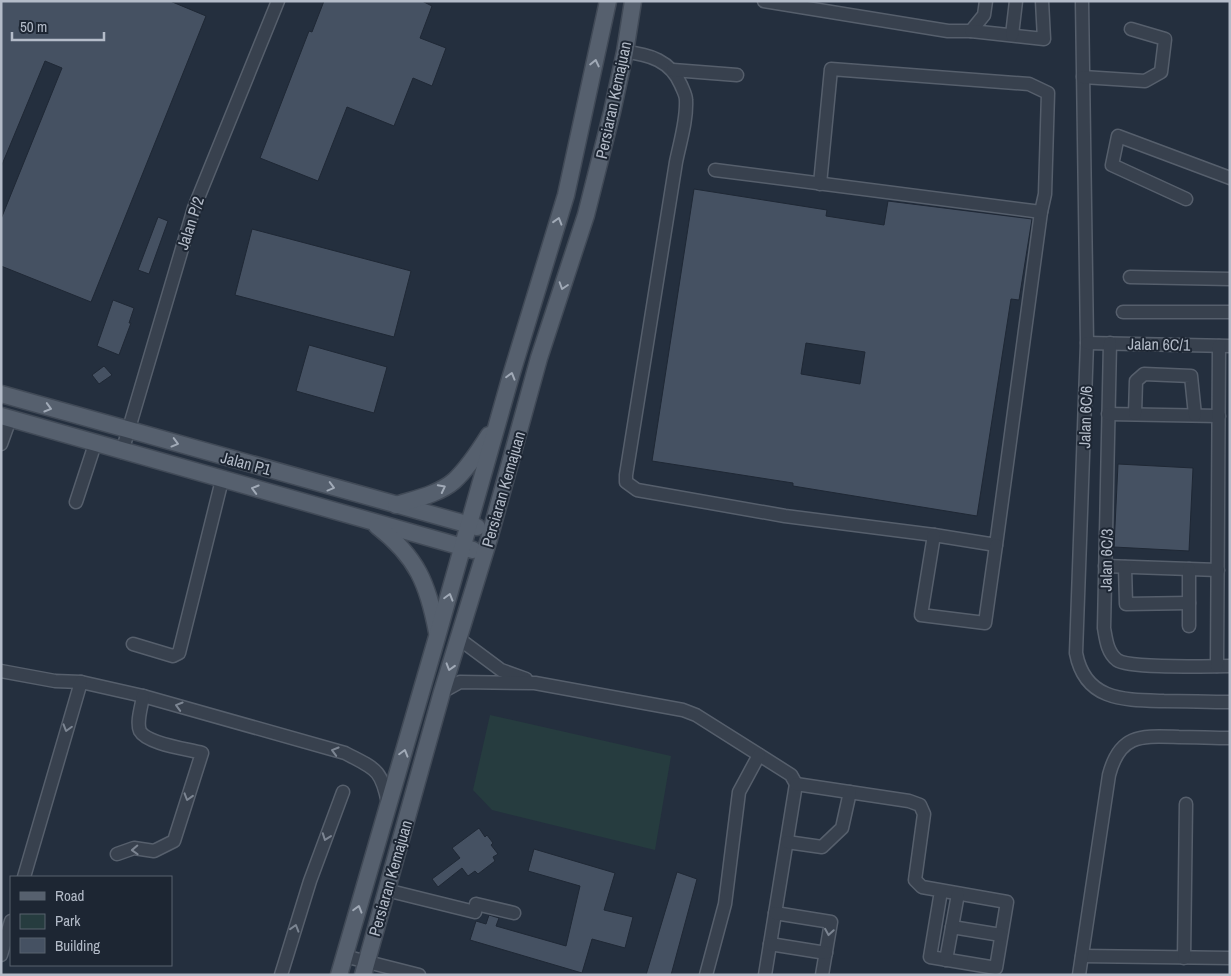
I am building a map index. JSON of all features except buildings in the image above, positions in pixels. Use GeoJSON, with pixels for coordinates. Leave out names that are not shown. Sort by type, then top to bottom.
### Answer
{"type":"FeatureCollection","features":[{"type":"Feature","properties":{"kind":"main road","name":"Persiaran Kemajuan"},"geometry":{"type":"LineString","coordinates":[[339,975],[497,423],[566,195],[608,1]]}},
{"type":"Feature","properties":{"kind":"main road","name":"Persiaran Kemajuan"},"geometry":{"type":"LineString","coordinates":[[365,968],[442,692],[492,531],[540,358],[586,215],[625,52],[633,1]]}},
{"type":"Feature","properties":{"kind":"main road","name":"Jalan P1"},"geometry":{"type":"LineString","coordinates":[[1,394],[492,531]]}},
{"type":"Feature","properties":{"kind":"main road","name":"Jalan P1"},"geometry":{"type":"LineString","coordinates":[[6,418],[485,554]]}},
{"type":"Feature","properties":{"kind":"main road"},"geometry":{"type":"LineString","coordinates":[[396,505],[432,493],[453,482],[468,466],[497,423]]}},
{"type":"Feature","properties":{"kind":"main road"},"geometry":{"type":"LineString","coordinates":[[372,522],[392,538],[404,551],[422,578],[430,599],[437,637]]}},
{"type":"Feature","properties":{"kind":"street","name":"Jalan P/2"},"geometry":{"type":"LineString","coordinates":[[122,452],[194,208],[278,1]]}},
{"type":"Feature","properties":{"kind":"street"},"geometry":{"type":"LineString","coordinates":[[764,1],[948,31],[971,31],[1044,38],[1042,1]]}},
{"type":"Feature","properties":{"kind":"street"},"geometry":{"type":"LineString","coordinates":[[971,31],[984,15],[986,1]]}},
{"type":"Feature","properties":{"kind":"street"},"geometry":{"type":"LineString","coordinates":[[1012,35],[1016,1]]}},
{"type":"Feature","properties":{"kind":"street","name":"Jalan 6C/6"},"geometry":{"type":"LineString","coordinates":[[1082,1],[1087,342],[1076,644],[1078,667],[1086,679],[1098,691],[1115,698],[1132,701],[1230,702]]}},
{"type":"Feature","properties":{"kind":"street"},"geometry":{"type":"LineString","coordinates":[[1083,77],[1145,81],[1161,72],[1166,39],[1131,29]]}},
{"type":"Feature","properties":{"kind":"street"},"geometry":{"type":"LineString","coordinates":[[625,52],[643,54],[661,61],[673,70],[686,98],[685,116],[676,162],[626,482],[637,490],[646,492],[785,516],[996,545]]}},
{"type":"Feature","properties":{"kind":"street"},"geometry":{"type":"LineString","coordinates":[[820,184],[831,69],[1029,84],[1048,93],[1045,194],[985,623],[920,615],[934,535]]}},
{"type":"Feature","properties":{"kind":"street"},"geometry":{"type":"LineString","coordinates":[[673,70],[737,75]]}},
{"type":"Feature","properties":{"kind":"street"},"geometry":{"type":"LineString","coordinates":[[1186,198],[1112,165],[1118,136],[1230,178]]}},
{"type":"Feature","properties":{"kind":"street"},"geometry":{"type":"LineString","coordinates":[[715,170],[1041,212]]}},
{"type":"Feature","properties":{"kind":"street"},"geometry":{"type":"LineString","coordinates":[[1130,277],[1230,278]]}},
{"type":"Feature","properties":{"kind":"street"},"geometry":{"type":"LineString","coordinates":[[1122,312],[1230,312]]}},
{"type":"Feature","properties":{"kind":"street","name":"Jalan 6C/1"},"geometry":{"type":"LineString","coordinates":[[1087,342],[1224,346]]}},
{"type":"Feature","properties":{"kind":"street","name":"Jalan 6C/3"},"geometry":{"type":"LineString","coordinates":[[1110,343],[1104,628],[1108,649],[1118,660],[1133,665],[1223,666]]}},
{"type":"Feature","properties":{"kind":"street"},"geometry":{"type":"LineString","coordinates":[[1223,666],[1224,593],[1218,570],[1224,511],[1224,433],[1219,416],[1224,370],[1224,346]]}},
{"type":"Feature","properties":{"kind":"street"},"geometry":{"type":"LineString","coordinates":[[1135,414],[1136,381],[1144,374],[1191,376],[1195,416]]}},
{"type":"Feature","properties":{"kind":"street"},"geometry":{"type":"LineString","coordinates":[[1108,414],[1219,416]]}},
{"type":"Feature","properties":{"kind":"street"},"geometry":{"type":"LineString","coordinates":[[1,444],[6,418]]}},
{"type":"Feature","properties":{"kind":"street"},"geometry":{"type":"LineString","coordinates":[[76,502],[95,444]]}},
{"type":"Feature","properties":{"kind":"street"},"geometry":{"type":"LineString","coordinates":[[132,644],[173,656],[179,653],[222,480]]}},
{"type":"Feature","properties":{"kind":"street"},"geometry":{"type":"LineString","coordinates":[[1106,566],[1218,570]]}},
{"type":"Feature","properties":{"kind":"street"},"geometry":{"type":"LineString","coordinates":[[1126,566],[1126,604],[1190,603]]}},
{"type":"Feature","properties":{"kind":"street"},"geometry":{"type":"LineString","coordinates":[[1189,569],[1190,626]]}},
{"type":"Feature","properties":{"kind":"street"},"geometry":{"type":"LineString","coordinates":[[458,638],[501,670],[535,683]]}},
{"type":"Feature","properties":{"kind":"street"},"geometry":{"type":"LineString","coordinates":[[1,671],[55,681],[80,682],[143,696],[344,754],[374,768],[384,783],[388,806]]}},
{"type":"Feature","properties":{"kind":"street"},"geometry":{"type":"LineString","coordinates":[[24,876],[80,682]]}},
{"type":"Feature","properties":{"kind":"street"},"geometry":{"type":"LineString","coordinates":[[442,692],[460,682],[535,683],[683,710],[696,715],[791,775],[796,784],[765,975]]}},
{"type":"Feature","properties":{"kind":"street"},"geometry":{"type":"LineString","coordinates":[[117,854],[134,848],[154,851],[174,842],[202,753],[152,740],[145,736],[140,730],[139,724],[143,696]]}},
{"type":"Feature","properties":{"kind":"street"},"geometry":{"type":"LineString","coordinates":[[1079,975],[1113,759],[1122,748],[1134,740],[1149,736],[1230,738]]}},
{"type":"Feature","properties":{"kind":"street"},"geometry":{"type":"LineString","coordinates":[[706,975],[725,904],[739,792],[759,755]]}},
{"type":"Feature","properties":{"kind":"street"},"geometry":{"type":"LineString","coordinates":[[796,784],[909,801],[920,805],[924,814],[915,880],[922,887],[1007,902],[996,968],[930,957],[941,891]]}},
{"type":"Feature","properties":{"kind":"street"},"geometry":{"type":"LineString","coordinates":[[281,975],[310,881],[343,792]]}},
{"type":"Feature","properties":{"kind":"street"},"geometry":{"type":"LineString","coordinates":[[787,842],[822,847],[842,828],[850,792]]}},
{"type":"Feature","properties":{"kind":"street"},"geometry":{"type":"LineString","coordinates":[[1184,958],[1186,804]]}},
{"type":"Feature","properties":{"kind":"street"},"geometry":{"type":"LineString","coordinates":[[386,890],[474,912],[476,904],[514,913]]}},
{"type":"Feature","properties":{"kind":"street"},"geometry":{"type":"LineString","coordinates":[[946,960],[958,894]]}},
{"type":"Feature","properties":{"kind":"street"},"geometry":{"type":"LineString","coordinates":[[775,913],[831,922],[822,975]]}},
{"type":"Feature","properties":{"kind":"street"},"geometry":{"type":"LineString","coordinates":[[1,955],[10,924]]}},
{"type":"Feature","properties":{"kind":"street"},"geometry":{"type":"LineString","coordinates":[[952,927],[1001,935]]}},
{"type":"Feature","properties":{"kind":"street"},"geometry":{"type":"LineString","coordinates":[[770,944],[826,953]]}},
{"type":"Feature","properties":{"kind":"street"},"geometry":{"type":"LineString","coordinates":[[344,956],[365,968],[413,974]]}},
{"type":"Feature","properties":{"kind":"street"},"geometry":{"type":"LineString","coordinates":[[1082,956],[1230,958]]}},
{"type":"Feature","properties":{"kind":"green space"},"geometry":{"type":"Polygon","coordinates":[[[490,715],[671,756],[655,850],[492,810],[473,790],[490,715]]]}}]}
